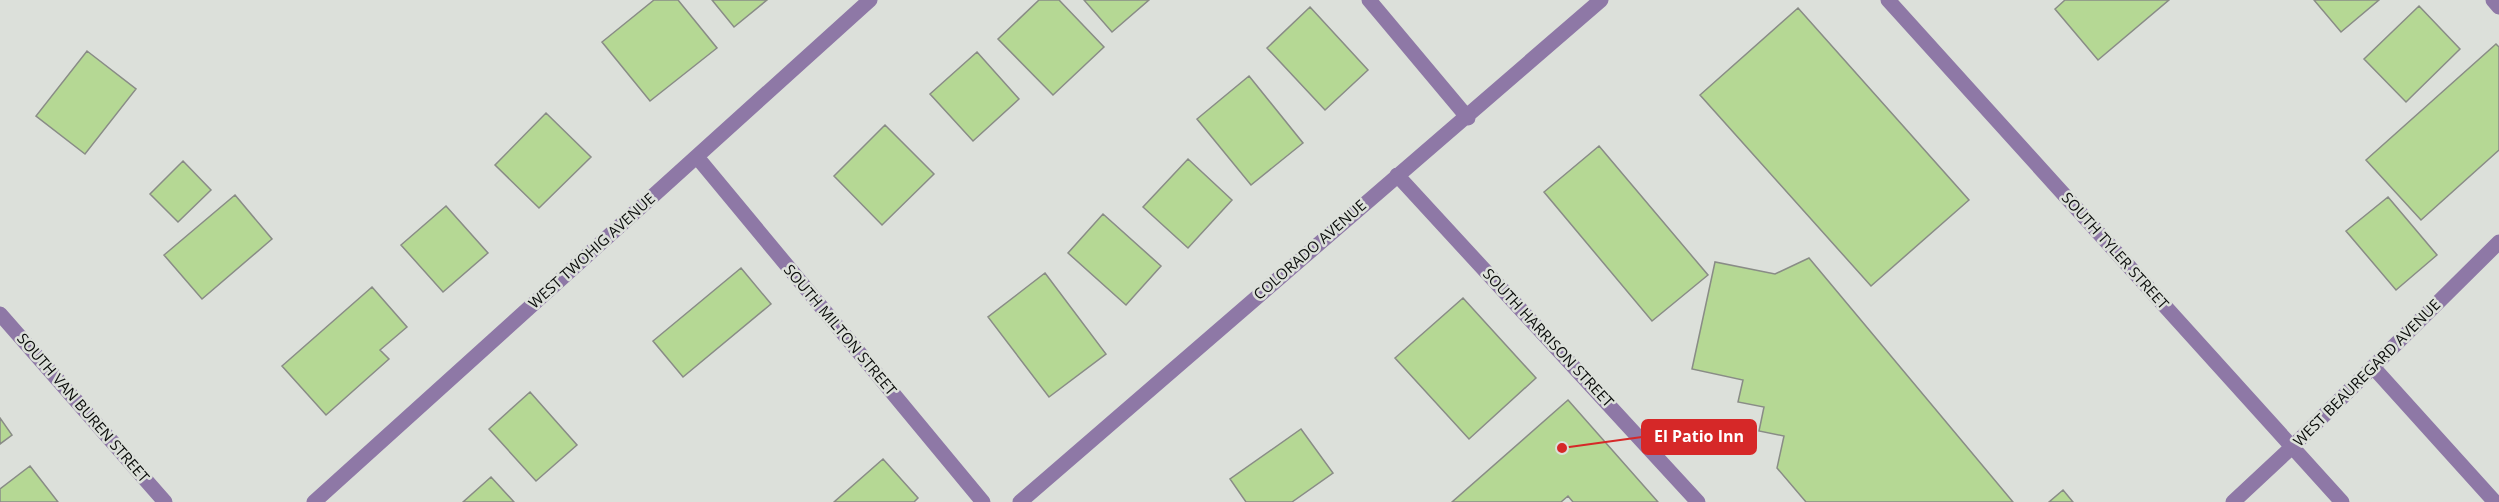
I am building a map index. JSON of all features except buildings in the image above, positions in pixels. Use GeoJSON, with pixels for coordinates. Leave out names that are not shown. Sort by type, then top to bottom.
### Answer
{"type":"FeatureCollection","features":[{"type":"Feature","properties":{"kind":"street","name":"WEST TWOHIG AVENUE"},"geometry":{"type":"LineString","coordinates":[[314,502],[870,0]]}},
{"type":"Feature","properties":{"kind":"street"},"geometry":{"type":"LineString","coordinates":[[1369,0],[1468,118]]}},
{"type":"Feature","properties":{"kind":"street","name":"COLORADO AVENUE"},"geometry":{"type":"LineString","coordinates":[[1020,502],[1397,175],[1468,118],[1602,0]]}},
{"type":"Feature","properties":{"kind":"street","name":"SOUTH TYLER STREET"},"geometry":{"type":"LineString","coordinates":[[1888,0],[2342,502]]}},
{"type":"Feature","properties":{"kind":"street"},"geometry":{"type":"LineString","coordinates":[[2493,0],[2499,8]]}},
{"type":"Feature","properties":{"kind":"street","name":"SOUTH MILTON STREET"},"geometry":{"type":"LineString","coordinates":[[697,157],[983,502]]}},
{"type":"Feature","properties":{"kind":"street","name":"SOUTH HARRISON STREET"},"geometry":{"type":"LineString","coordinates":[[1397,175],[1698,502]]}},
{"type":"Feature","properties":{"kind":"street","name":"WEST BEAUREGARD AVENUE"},"geometry":{"type":"LineString","coordinates":[[2233,502],[2292,447],[2499,242]]}},
{"type":"Feature","properties":{"kind":"street","name":"SOUTH VAN BUREN STREET"},"geometry":{"type":"LineString","coordinates":[[0,314],[165,502]]}},
{"type":"Feature","properties":{"kind":"street"},"geometry":{"type":"LineString","coordinates":[[2373,367],[2494,502],[2499,500]]}},
{"type":"Feature","properties":{"kind":"place","name":"El Patio Inn"},"geometry":{"type":"Point","coordinates":[1562,448]}}]}
